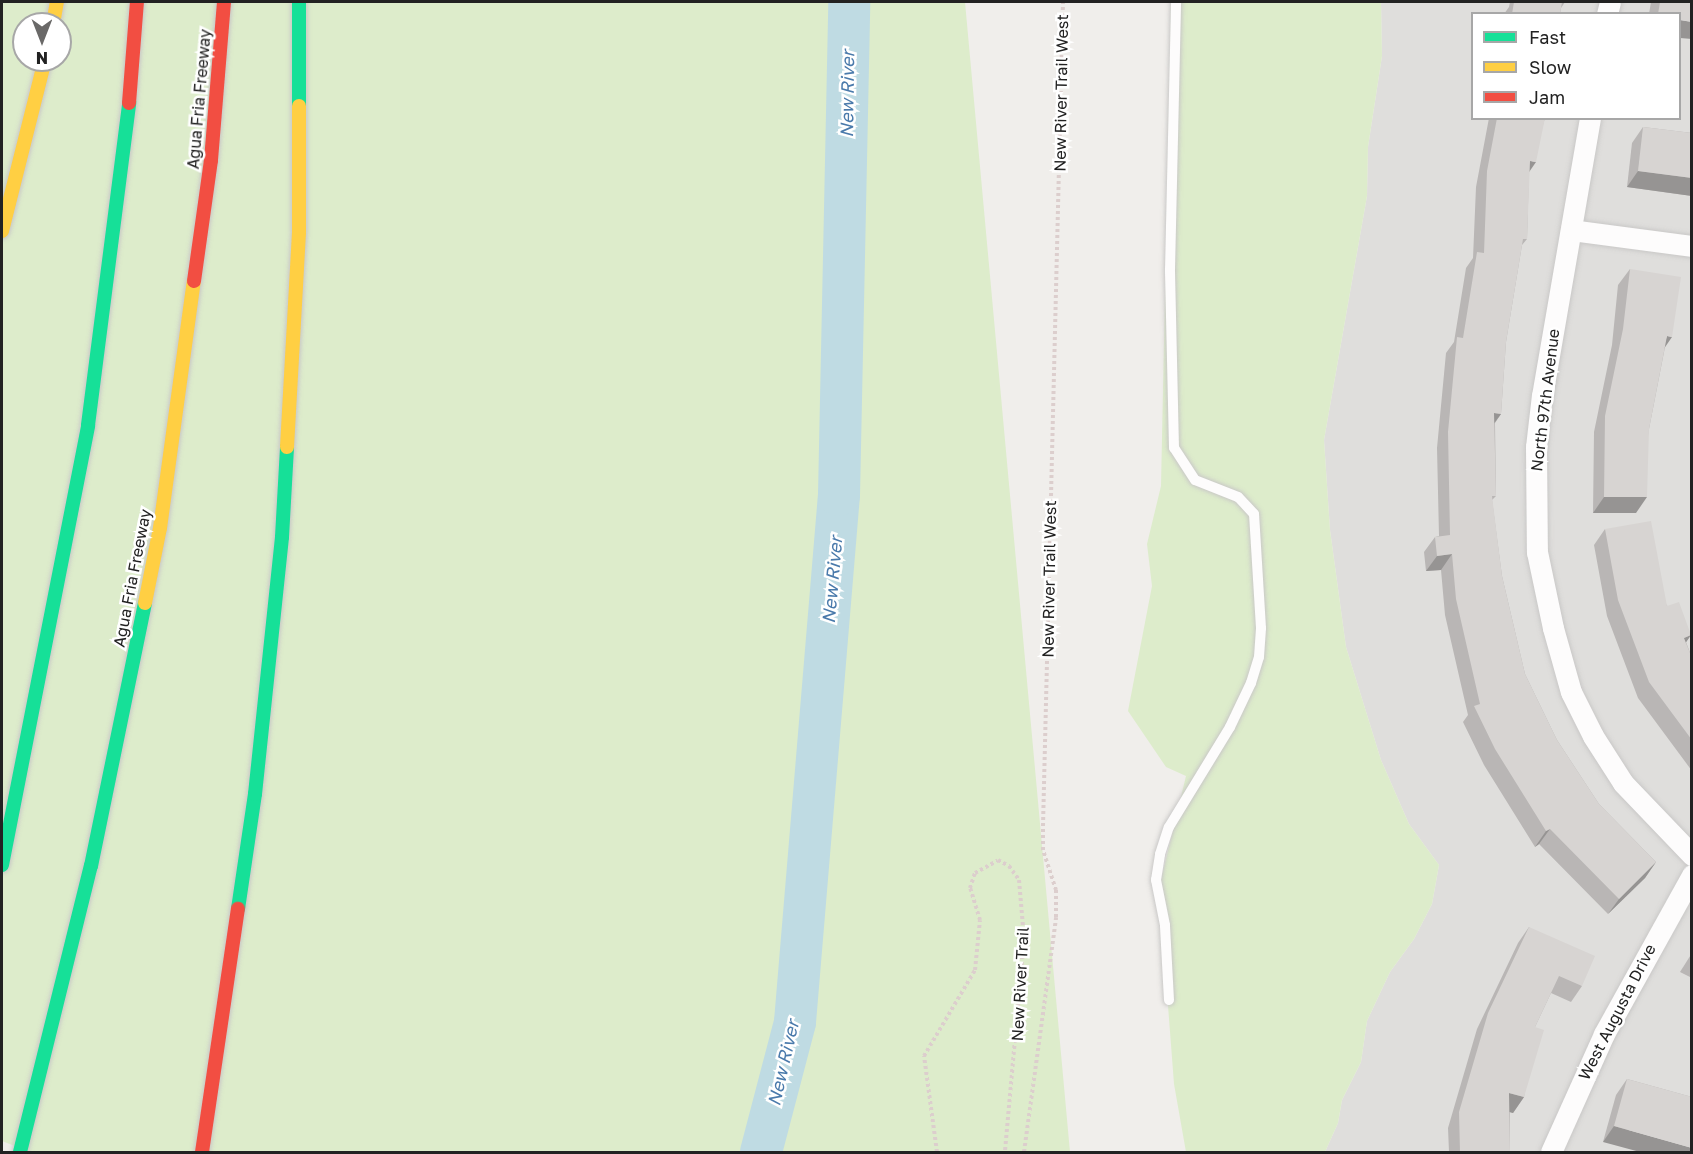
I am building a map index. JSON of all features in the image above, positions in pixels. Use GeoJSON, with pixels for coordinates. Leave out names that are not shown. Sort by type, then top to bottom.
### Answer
{"type":"FeatureCollection","features":[{"type":"Feature","properties":{"kind":"highway"},"geometry":{"type":"LineString","coordinates":[[2,865],[88,425],[131,86],[137,2]]}},
{"type":"Feature","properties":{"kind":"highway","name":"Agua Fria Freeway"},"geometry":{"type":"LineString","coordinates":[[20,1152],[91,866],[159,528],[211,160],[224,2]]}},
{"type":"Feature","properties":{"kind":"highway"},"geometry":{"type":"LineString","coordinates":[[202,1152],[254,806],[282,537],[299,233],[299,2]]}},
{"type":"Feature","properties":{"kind":"highway"},"geometry":{"type":"LineString","coordinates":[[2,231],[42,72]]}},
{"type":"Feature","properties":{"kind":"street","name":"North 97th Avenue"},"geometry":{"type":"LineString","coordinates":[[1590,120],[1536,447],[1537,552],[1553,628],[1571,692],[1593,736],[1623,783],[1692,855]]}},
{"type":"Feature","properties":{"kind":"street"},"geometry":{"type":"LineString","coordinates":[[1571,230],[1692,246]]}},
{"type":"Feature","properties":{"kind":"street","name":"West Augusta Drive"},"geometry":{"type":"LineString","coordinates":[[1551,1152],[1604,1034],[1692,874]]}},
{"type":"Feature","properties":{"kind":"lane"},"geometry":{"type":"LineString","coordinates":[[1169,1000],[1165,925],[1156,880],[1160,854],[1169,827],[1251,683],[1259,657],[1261,628],[1254,514],[1238,497],[1195,480],[1174,448],[1170,270],[1176,2]]}},
{"type":"Feature","properties":{"kind":"path","name":"New River Trail West"},"geometry":{"type":"LineString","coordinates":[[1024,1152],[1056,917],[1056,890],[1043,850],[1043,826],[1063,2]]}},
{"type":"Feature","properties":{"kind":"path","name":"New River Trail"},"geometry":{"type":"LineString","coordinates":[[937,1152],[924,1056],[975,970],[980,920],[970,888],[975,873],[998,860],[1009,866],[1019,880],[1024,938],[1005,1152]]}},
{"type":"Feature","properties":{"kind":"shaded area"},"geometry":{"type":"Polygon","coordinates":[[[1381,2],[1691,2],[1691,1152],[1325,1152],[1338,1123],[1342,1100],[1361,1062],[1367,1021],[1390,972],[1414,939],[1432,904],[1439,865],[1409,824],[1381,760],[1346,647],[1330,530],[1324,440],[1367,196],[1368,147],[1382,56],[1381,2]]]}},
{"type":"Feature","properties":{"kind":"green space"},"geometry":{"type":"Polygon","coordinates":[[[2,2],[965,2],[1070,1152],[30,1152],[2,1141],[2,2]]]}},
{"type":"Feature","properties":{"kind":"green space"},"geometry":{"type":"Polygon","coordinates":[[[1171,2],[1381,2],[1382,56],[1368,147],[1367,196],[1324,440],[1330,530],[1346,647],[1381,760],[1409,824],[1439,865],[1432,904],[1414,939],[1390,972],[1367,1021],[1361,1062],[1342,1100],[1338,1123],[1325,1152],[1186,1152],[1174,1084],[1159,888],[1186,776],[1166,767],[1128,711],[1152,586],[1147,544],[1161,486],[1171,2]]]}},
{"type":"Feature","properties":{"kind":"building"},"geometry":{"type":"Polygon","coordinates":[[[1514,2],[1562,2],[1560,12],[1512,12],[1514,2]]]}},
{"type":"Feature","properties":{"kind":"building"},"geometry":{"type":"Polygon","coordinates":[[[1660,2],[1692,2],[1692,22],[1681,20],[1681,12],[1658,12],[1660,2]]]}},
{"type":"Feature","properties":{"kind":"building"},"geometry":{"type":"Polygon","coordinates":[[[1497,120],[1545,120],[1536,162],[1530,161],[1527,239],[1523,239],[1506,342],[1501,414],[1494,413],[1496,496],[1492,496],[1502,576],[1525,674],[1557,740],[1599,804],[1656,862],[1619,899],[1550,829],[1546,831],[1495,749],[1474,706],[1480,704],[1456,599],[1452,554],[1437,556],[1435,537],[1450,535],[1448,432],[1457,337],[1463,338],[1477,252],[1484,253],[1487,171],[1497,120]]]}},
{"type":"Feature","properties":{"kind":"building"},"geometry":{"type":"Polygon","coordinates":[[[1643,127],[1692,133],[1692,178],[1638,171],[1643,127]]]}},
{"type":"Feature","properties":{"kind":"building"},"geometry":{"type":"Polygon","coordinates":[[[1630,269],[1681,277],[1672,337],[1667,336],[1649,429],[1647,497],[1604,497],[1605,416],[1623,329],[1630,269]]]}},
{"type":"Feature","properties":{"kind":"building"},"geometry":{"type":"Polygon","coordinates":[[[1651,521],[1667,606],[1679,602],[1691,635],[1684,638],[1692,658],[1692,740],[1649,682],[1618,600],[1605,529],[1651,521]]]}},
{"type":"Feature","properties":{"kind":"building"},"geometry":{"type":"Polygon","coordinates":[[[1529,927],[1595,956],[1582,986],[1559,976],[1535,1027],[1544,1030],[1524,1097],[1509,1093],[1510,1152],[1460,1152],[1459,1112],[1488,1013],[1529,927]]]}},
{"type":"Feature","properties":{"kind":"building"},"geometry":{"type":"Polygon","coordinates":[[[1627,1079],[1692,1097],[1692,1148],[1614,1126],[1627,1079]]]}},
{"type":"Feature","properties":{"kind":"waterway","name":"New River"},"geometry":{"type":"LineString","coordinates":[[761,1152],[795,1022],[839,495],[849,2]]}},
{"type":"Feature","properties":{"kind":"traffic: fast"},"geometry":{"type":"LineString","coordinates":[[299,2],[299,106]]}},
{"type":"Feature","properties":{"kind":"traffic: fast"},"geometry":{"type":"LineString","coordinates":[[2,865],[88,425],[129,103]]}},
{"type":"Feature","properties":{"kind":"traffic: fast"},"geometry":{"type":"LineString","coordinates":[[238,909],[255,794],[282,537],[287,447]]}},
{"type":"Feature","properties":{"kind":"traffic: fast"},"geometry":{"type":"LineString","coordinates":[[20,1152],[91,866],[145,603]]}},
{"type":"Feature","properties":{"kind":"traffic: slow"},"geometry":{"type":"LineString","coordinates":[[55,12],[57,2]]}},
{"type":"Feature","properties":{"kind":"traffic: slow"},"geometry":{"type":"LineString","coordinates":[[2,231],[42,72]]}},
{"type":"Feature","properties":{"kind":"traffic: slow"},"geometry":{"type":"LineString","coordinates":[[287,447],[299,233],[299,106]]}},
{"type":"Feature","properties":{"kind":"traffic: slow"},"geometry":{"type":"LineString","coordinates":[[145,603],[160,528],[194,281]]}},
{"type":"Feature","properties":{"kind":"traffic: jam"},"geometry":{"type":"LineString","coordinates":[[129,103],[137,2]]}},
{"type":"Feature","properties":{"kind":"traffic: jam"},"geometry":{"type":"LineString","coordinates":[[194,281],[211,160],[224,2]]}},
{"type":"Feature","properties":{"kind":"traffic: jam"},"geometry":{"type":"LineString","coordinates":[[202,1152],[238,909]]}}]}
